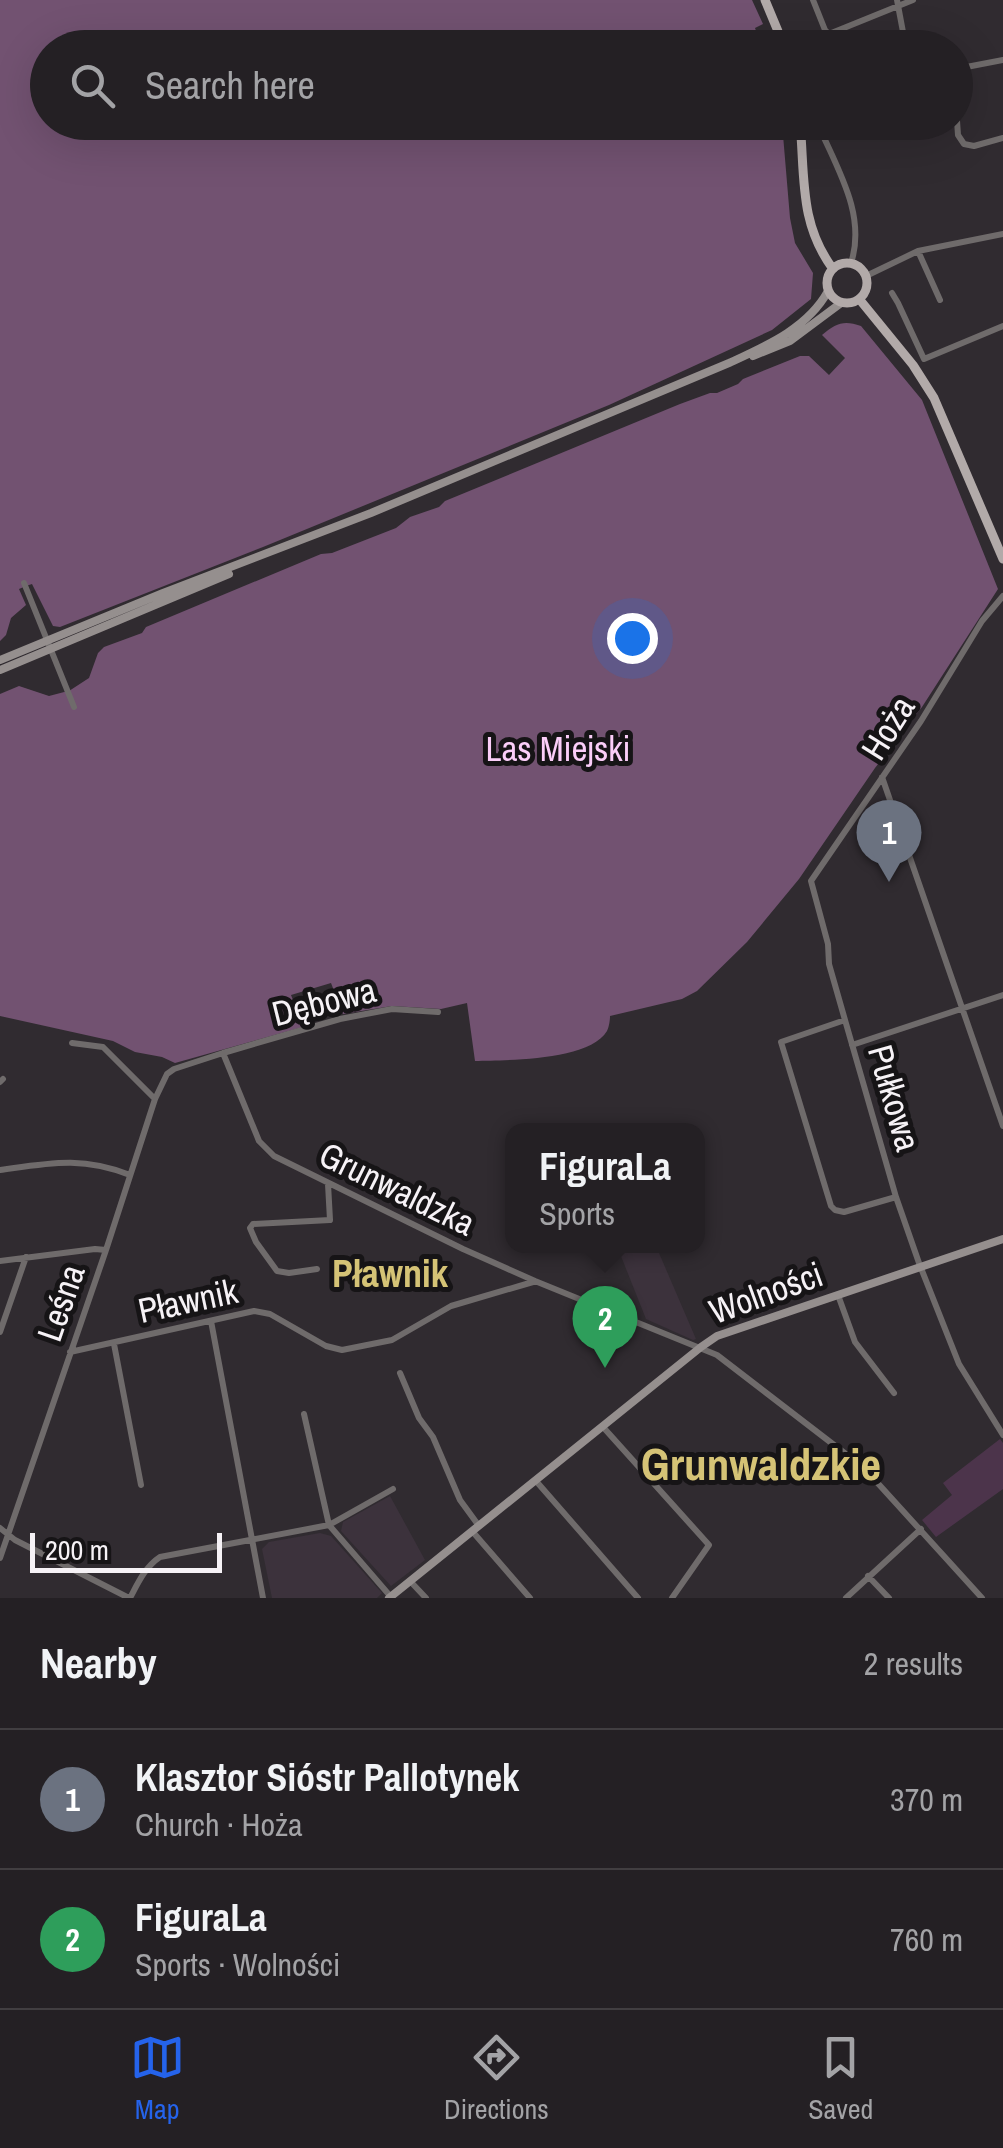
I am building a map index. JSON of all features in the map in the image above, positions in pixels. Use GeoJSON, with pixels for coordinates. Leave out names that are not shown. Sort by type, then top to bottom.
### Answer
{"type":"FeatureCollection","features":[{"type":"Feature","properties":{"kind":"main road"},"geometry":{"type":"LineString","coordinates":[[765,0],[778,30]]}},
{"type":"Feature","properties":{"kind":"main road"},"geometry":{"type":"LineString","coordinates":[[801,140],[812,233],[833,269]]}},
{"type":"Feature","properties":{"kind":"main road"},"geometry":{"type":"LineString","coordinates":[[0,670],[48,645],[730,363],[790,332],[809,316],[822,302],[833,269],[851,264],[866,276],[867,288],[860,300],[842,303],[828,290]]}},
{"type":"Feature","properties":{"kind":"main road"},"geometry":{"type":"LineString","coordinates":[[860,300],[913,365],[934,398],[1003,559]]}},
{"type":"Feature","properties":{"kind":"main road"},"geometry":{"type":"LineString","coordinates":[[730,363],[790,342],[842,303]]}},
{"type":"Feature","properties":{"kind":"main road"},"geometry":{"type":"LineString","coordinates":[[0,660],[48,645]]}},
{"type":"Feature","properties":{"kind":"main road","name":"Wolności"},"geometry":{"type":"LineString","coordinates":[[390,1597],[701,1347],[730,1331],[1003,1240]]}},
{"type":"Feature","properties":{"kind":"street"},"geometry":{"type":"LineString","coordinates":[[812,0],[825,30]]}},
{"type":"Feature","properties":{"kind":"street"},"geometry":{"type":"LineString","coordinates":[[839,30],[898,3],[914,0]]}},
{"type":"Feature","properties":{"kind":"street"},"geometry":{"type":"LineString","coordinates":[[898,3],[903,30]]}},
{"type":"Feature","properties":{"kind":"street"},"geometry":{"type":"LineString","coordinates":[[973,65],[1003,60]]}},
{"type":"Feature","properties":{"kind":"street"},"geometry":{"type":"LineString","coordinates":[[961,140],[974,146],[1003,138]]}},
{"type":"Feature","properties":{"kind":"street"},"geometry":{"type":"LineString","coordinates":[[824,140],[854,214],[855,251],[851,264]]}},
{"type":"Feature","properties":{"kind":"street"},"geometry":{"type":"LineString","coordinates":[[866,276],[918,252],[1003,234]]}},
{"type":"Feature","properties":{"kind":"street"},"geometry":{"type":"LineString","coordinates":[[918,252],[940,300]]}},
{"type":"Feature","properties":{"kind":"street"},"geometry":{"type":"LineString","coordinates":[[892,293],[924,359],[1003,326]]}},
{"type":"Feature","properties":{"kind":"street"},"geometry":{"type":"LineString","coordinates":[[24,583],[74,706]]}},
{"type":"Feature","properties":{"kind":"street","name":"Hoża"},"geometry":{"type":"LineString","coordinates":[[1003,596],[982,621],[927,712],[881,776],[1003,1126]]}},
{"type":"Feature","properties":{"kind":"street","name":"Pułkowa"},"geometry":{"type":"LineString","coordinates":[[881,776],[811,882],[828,944],[829,964],[920,1267],[959,1364],[1003,1435]]}},
{"type":"Feature","properties":{"kind":"street"},"geometry":{"type":"LineString","coordinates":[[852,1045],[1003,995]]}},
{"type":"Feature","properties":{"kind":"street","name":"Dębowa"},"geometry":{"type":"LineString","coordinates":[[174,1069],[340,1019],[392,1009],[438,1012]]}},
{"type":"Feature","properties":{"kind":"street"},"geometry":{"type":"LineString","coordinates":[[845,1020],[781,1042],[831,1206],[844,1212],[896,1197]]}},
{"type":"Feature","properties":{"kind":"street"},"geometry":{"type":"LineString","coordinates":[[72,1042],[103,1047],[154,1098]]}},
{"type":"Feature","properties":{"kind":"street","name":"Grunwaldzka"},"geometry":{"type":"LineString","coordinates":[[222,1053],[260,1141],[274,1156],[535,1281],[717,1355],[864,1468],[982,1598]]}},
{"type":"Feature","properties":{"kind":"street","name":"Leśna"},"geometry":{"type":"LineString","coordinates":[[0,1558],[154,1098],[174,1069]]}},
{"type":"Feature","properties":{"kind":"street"},"geometry":{"type":"LineString","coordinates":[[0,1170],[76,1161],[130,1175]]}},
{"type":"Feature","properties":{"kind":"street"},"geometry":{"type":"LineString","coordinates":[[316,1269],[277,1271],[250,1228],[253,1224],[330,1220],[328,1184]]}},
{"type":"Feature","properties":{"kind":"street"},"geometry":{"type":"LineString","coordinates":[[0,1261],[106,1250]]}},
{"type":"Feature","properties":{"kind":"street"},"geometry":{"type":"LineString","coordinates":[[0,1332],[26,1257]]}},
{"type":"Feature","properties":{"kind":"street","name":"Pławnik"},"geometry":{"type":"LineString","coordinates":[[70,1352],[248,1312],[264,1312],[326,1346],[342,1350],[392,1340],[451,1306],[535,1281]]}},
{"type":"Feature","properties":{"kind":"street"},"geometry":{"type":"LineString","coordinates":[[838,1295],[855,1342],[894,1393]]}},
{"type":"Feature","properties":{"kind":"street"},"geometry":{"type":"LineString","coordinates":[[211,1321],[264,1598]]}},
{"type":"Feature","properties":{"kind":"street"},"geometry":{"type":"LineString","coordinates":[[114,1343],[141,1485]]}},
{"type":"Feature","properties":{"kind":"street"},"geometry":{"type":"LineString","coordinates":[[400,1373],[475,1529],[530,1598]]}},
{"type":"Feature","properties":{"kind":"street"},"geometry":{"type":"LineString","coordinates":[[304,1414],[329,1526],[390,1597]]}},
{"type":"Feature","properties":{"kind":"street"},"geometry":{"type":"LineString","coordinates":[[603,1427],[708,1545],[672,1598]]}},
{"type":"Feature","properties":{"kind":"street"},"geometry":{"type":"LineString","coordinates":[[536,1480],[638,1598]]}},
{"type":"Feature","properties":{"kind":"street"},"geometry":{"type":"LineString","coordinates":[[0,1528],[15,1540],[129,1598],[151,1563],[160,1557],[329,1526],[393,1489]]}},
{"type":"Feature","properties":{"kind":"street"},"geometry":{"type":"LineString","coordinates":[[846,1598],[920,1529]]}},
{"type":"Feature","properties":{"kind":"street"},"geometry":{"type":"LineString","coordinates":[[868,1576],[889,1598]]}},
{"type":"Feature","properties":{"kind":"street"},"geometry":{"type":"LineString","coordinates":[[410,1581],[426,1598]]}},
{"type":"Feature","properties":{"kind":"shaded area"},"geometry":{"type":"Polygon","coordinates":[[[620,1253],[659,1253],[696,1339],[646,1319],[620,1253]]]}},
{"type":"Feature","properties":{"kind":"shaded area"},"geometry":{"type":"Polygon","coordinates":[[[1000,1439],[1003,1489],[936,1537],[922,1520],[952,1495],[943,1483],[1000,1439]]]}},
{"type":"Feature","properties":{"kind":"shaded area"},"geometry":{"type":"Polygon","coordinates":[[[390,1496],[425,1560],[391,1586],[341,1531],[343,1522],[390,1496]]]}},
{"type":"Feature","properties":{"kind":"shaded area"},"geometry":{"type":"Polygon","coordinates":[[[320,1533],[331,1536],[382,1593],[377,1598],[272,1598],[262,1549],[269,1542],[320,1533]]]}},
{"type":"Feature","properties":{"kind":"green space"},"geometry":{"type":"Polygon","coordinates":[[[0,0],[752,0],[763,24],[756,30],[30,30],[30,140],[783,140],[795,243],[813,273],[811,299],[772,330],[609,405],[263,547],[60,627],[53,626],[32,584],[19,589],[26,605],[11,618],[0,641],[0,0]]]}},
{"type":"Feature","properties":{"kind":"green space","name":"Las Miejski"},"geometry":{"type":"Polygon","coordinates":[[[845,323],[861,326],[922,400],[998,589],[922,707],[799,879],[747,942],[697,991],[682,999],[610,1016],[607,1031],[583,1048],[546,1057],[475,1061],[467,1003],[441,1009],[392,1006],[343,1014],[331,983],[291,995],[303,1027],[175,1063],[135,1052],[113,1041],[0,1016],[0,694],[19,686],[49,696],[68,691],[26,586],[69,691],[89,678],[104,647],[321,554],[396,528],[445,501],[800,356],[809,356],[829,375],[845,358],[822,335],[845,323]]]}},
{"type":"Feature","properties":{"kind":"place","name":"Klasztor Sióstr Pallotynek"},"geometry":{"type":"Point","coordinates":[889,882]}},
{"type":"Feature","properties":{"kind":"place","name":"FiguraLa"},"geometry":{"type":"Point","coordinates":[605,1368]}},
{"type":"Feature","properties":{"kind":"district","name":"Pławnik"},"geometry":{"type":"Point","coordinates":[390,1274]}},
{"type":"Feature","properties":{"kind":"district","name":"Grunwaldzkie"},"geometry":{"type":"Point","coordinates":[761,1464]}}]}
